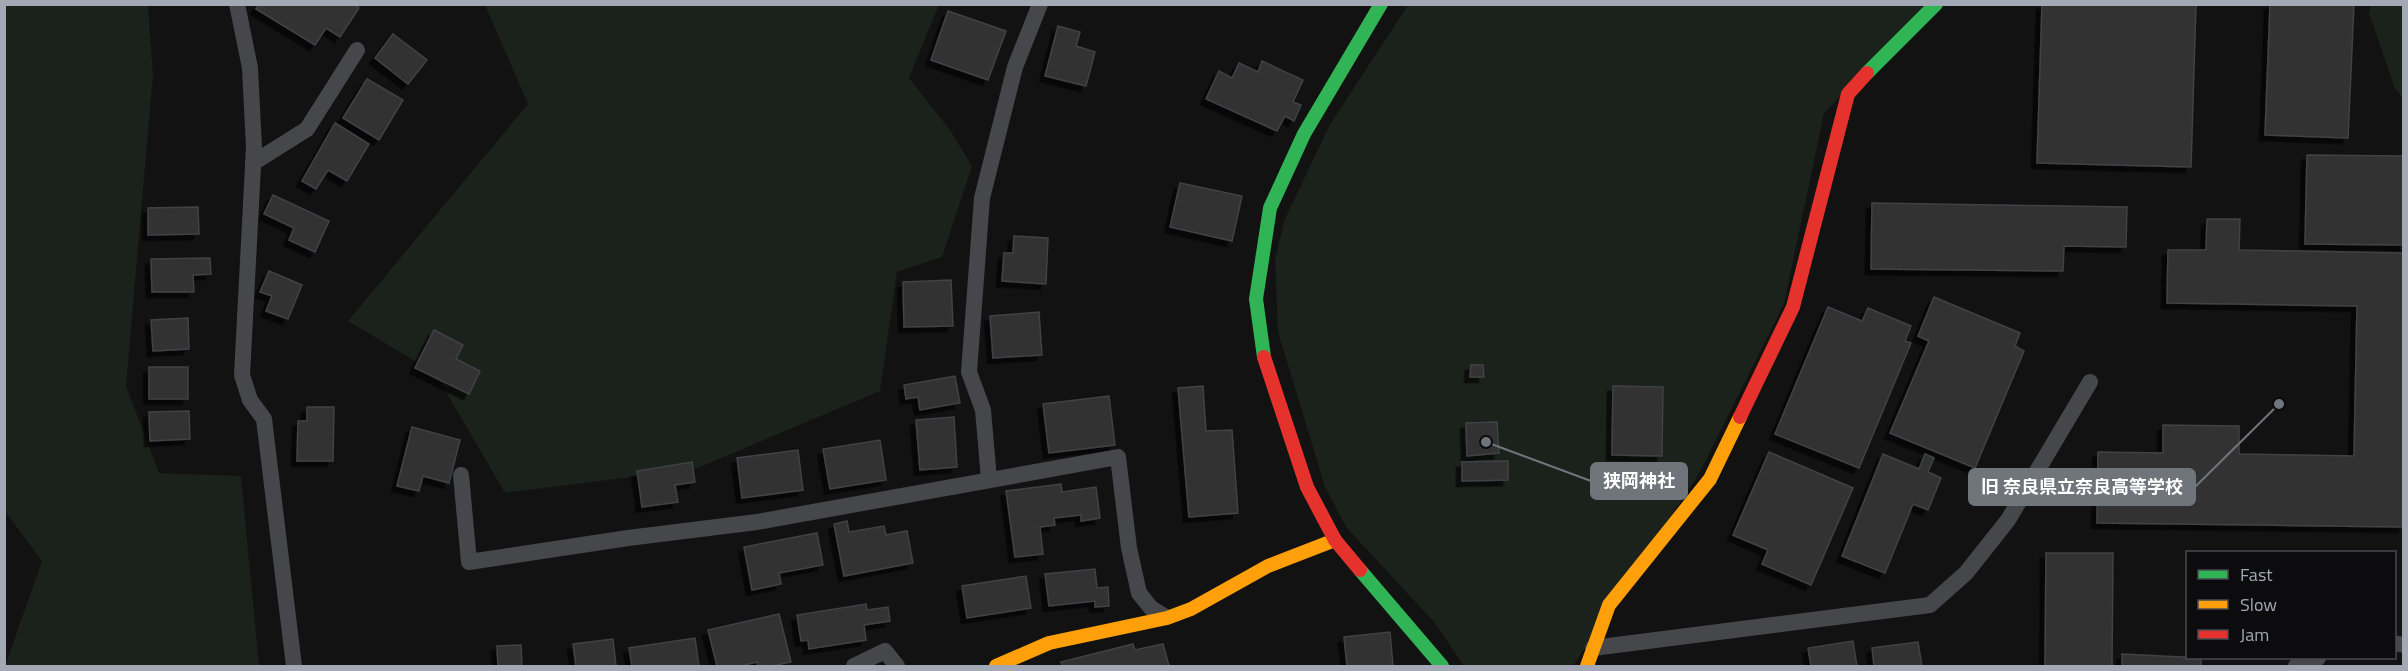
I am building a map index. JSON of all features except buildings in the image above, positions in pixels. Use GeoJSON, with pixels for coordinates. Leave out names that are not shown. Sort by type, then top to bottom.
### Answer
{"type":"FeatureCollection","features":[{"type":"Feature","properties":{"kind":"street"},"geometry":{"type":"LineString","coordinates":[[1381,4],[1304,134],[1270,208],[1256,298],[1264,358],[1307,487],[1335,540],[1442,666]]}},
{"type":"Feature","properties":{"kind":"street"},"geometry":{"type":"LineString","coordinates":[[1587,666],[1609,605],[1710,479],[1793,307],[1848,94],[1884,54],[1936,4]]}},
{"type":"Feature","properties":{"kind":"street"},"geometry":{"type":"LineString","coordinates":[[996,666],[1049,644],[1167,618],[1191,609],[1268,566],[1335,540]]}},
{"type":"Feature","properties":{"kind":"lane"},"geometry":{"type":"LineString","coordinates":[[237,4],[250,68],[253,163],[242,375],[250,400],[264,419],[294,666]]}},
{"type":"Feature","properties":{"kind":"lane"},"geometry":{"type":"LineString","coordinates":[[989,479],[983,410],[969,372],[982,198],[1015,67],[1040,4]]}},
{"type":"Feature","properties":{"kind":"lane"},"geometry":{"type":"LineString","coordinates":[[253,163],[307,129],[357,50]]}},
{"type":"Feature","properties":{"kind":"lane"},"geometry":{"type":"LineString","coordinates":[[1593,648],[1930,606],[1966,573],[2008,520],[2090,382]]}},
{"type":"Feature","properties":{"kind":"lane"},"geometry":{"type":"LineString","coordinates":[[461,475],[469,562],[628,538],[757,522],[1118,457],[1129,548],[1138,593],[1151,608],[1167,618]]}},
{"type":"Feature","properties":{"kind":"lane"},"geometry":{"type":"LineString","coordinates":[[854,666],[885,651],[897,666]]}},
{"type":"Feature","properties":{"kind":"lane"},"geometry":{"type":"LineString","coordinates":[[2296,666],[2313,659]]}},
{"type":"Feature","properties":{"kind":"shaded area"},"geometry":{"type":"Polygon","coordinates":[[[5,4],[148,5],[153,74],[126,386],[159,473],[241,476],[259,666],[5,666],[42,561],[5,511],[5,4]]]}},
{"type":"Feature","properties":{"kind":"shaded area"},"geometry":{"type":"Polygon","coordinates":[[[485,5],[939,5],[909,78],[950,130],[972,166],[942,257],[897,272],[880,391],[695,469],[505,493],[435,373],[348,321],[528,104],[485,5]]]}},
{"type":"Feature","properties":{"kind":"shaded area"},"geometry":{"type":"Polygon","coordinates":[[[1408,5],[1930,5],[1824,113],[1784,304],[1700,472],[1573,666],[1464,666],[1434,622],[1347,528],[1325,487],[1278,332],[1275,260],[1284,221],[1329,126],[1408,5]]]}},
{"type":"Feature","properties":{"kind":"shaded area"},"geometry":{"type":"Polygon","coordinates":[[[2371,5],[2403,5],[2403,98],[2395,89],[2369,13],[2371,5]]]}},
{"type":"Feature","properties":{"kind":"traffic: fast"},"geometry":{"type":"LineString","coordinates":[[1264,357],[1256,299],[1270,208],[1304,134],[1381,4]]}},
{"type":"Feature","properties":{"kind":"traffic: fast"},"geometry":{"type":"LineString","coordinates":[[1867,73],[1936,4]]}},
{"type":"Feature","properties":{"kind":"traffic: fast"},"geometry":{"type":"LineString","coordinates":[[1360,570],[1442,666]]}},
{"type":"Feature","properties":{"kind":"traffic: slow"},"geometry":{"type":"LineString","coordinates":[[1587,666],[1609,605],[1710,479],[1740,417]]}},
{"type":"Feature","properties":{"kind":"traffic: slow"},"geometry":{"type":"LineString","coordinates":[[996,666],[1049,643],[1167,618],[1191,609],[1268,566],[1335,540]]}},
{"type":"Feature","properties":{"kind":"traffic: jam"},"geometry":{"type":"LineString","coordinates":[[1740,417],[1793,307],[1848,94],[1867,73]]}},
{"type":"Feature","properties":{"kind":"traffic: jam"},"geometry":{"type":"LineString","coordinates":[[1264,357],[1307,487],[1335,540],[1360,570]]}},
{"type":"Feature","properties":{"kind":"place","name":"旧 奈良県立奈良高等学校"},"geometry":{"type":"Point","coordinates":[2279,404]}},
{"type":"Feature","properties":{"kind":"place","name":"狭岡神社"},"geometry":{"type":"Point","coordinates":[1486,442]}}]}
